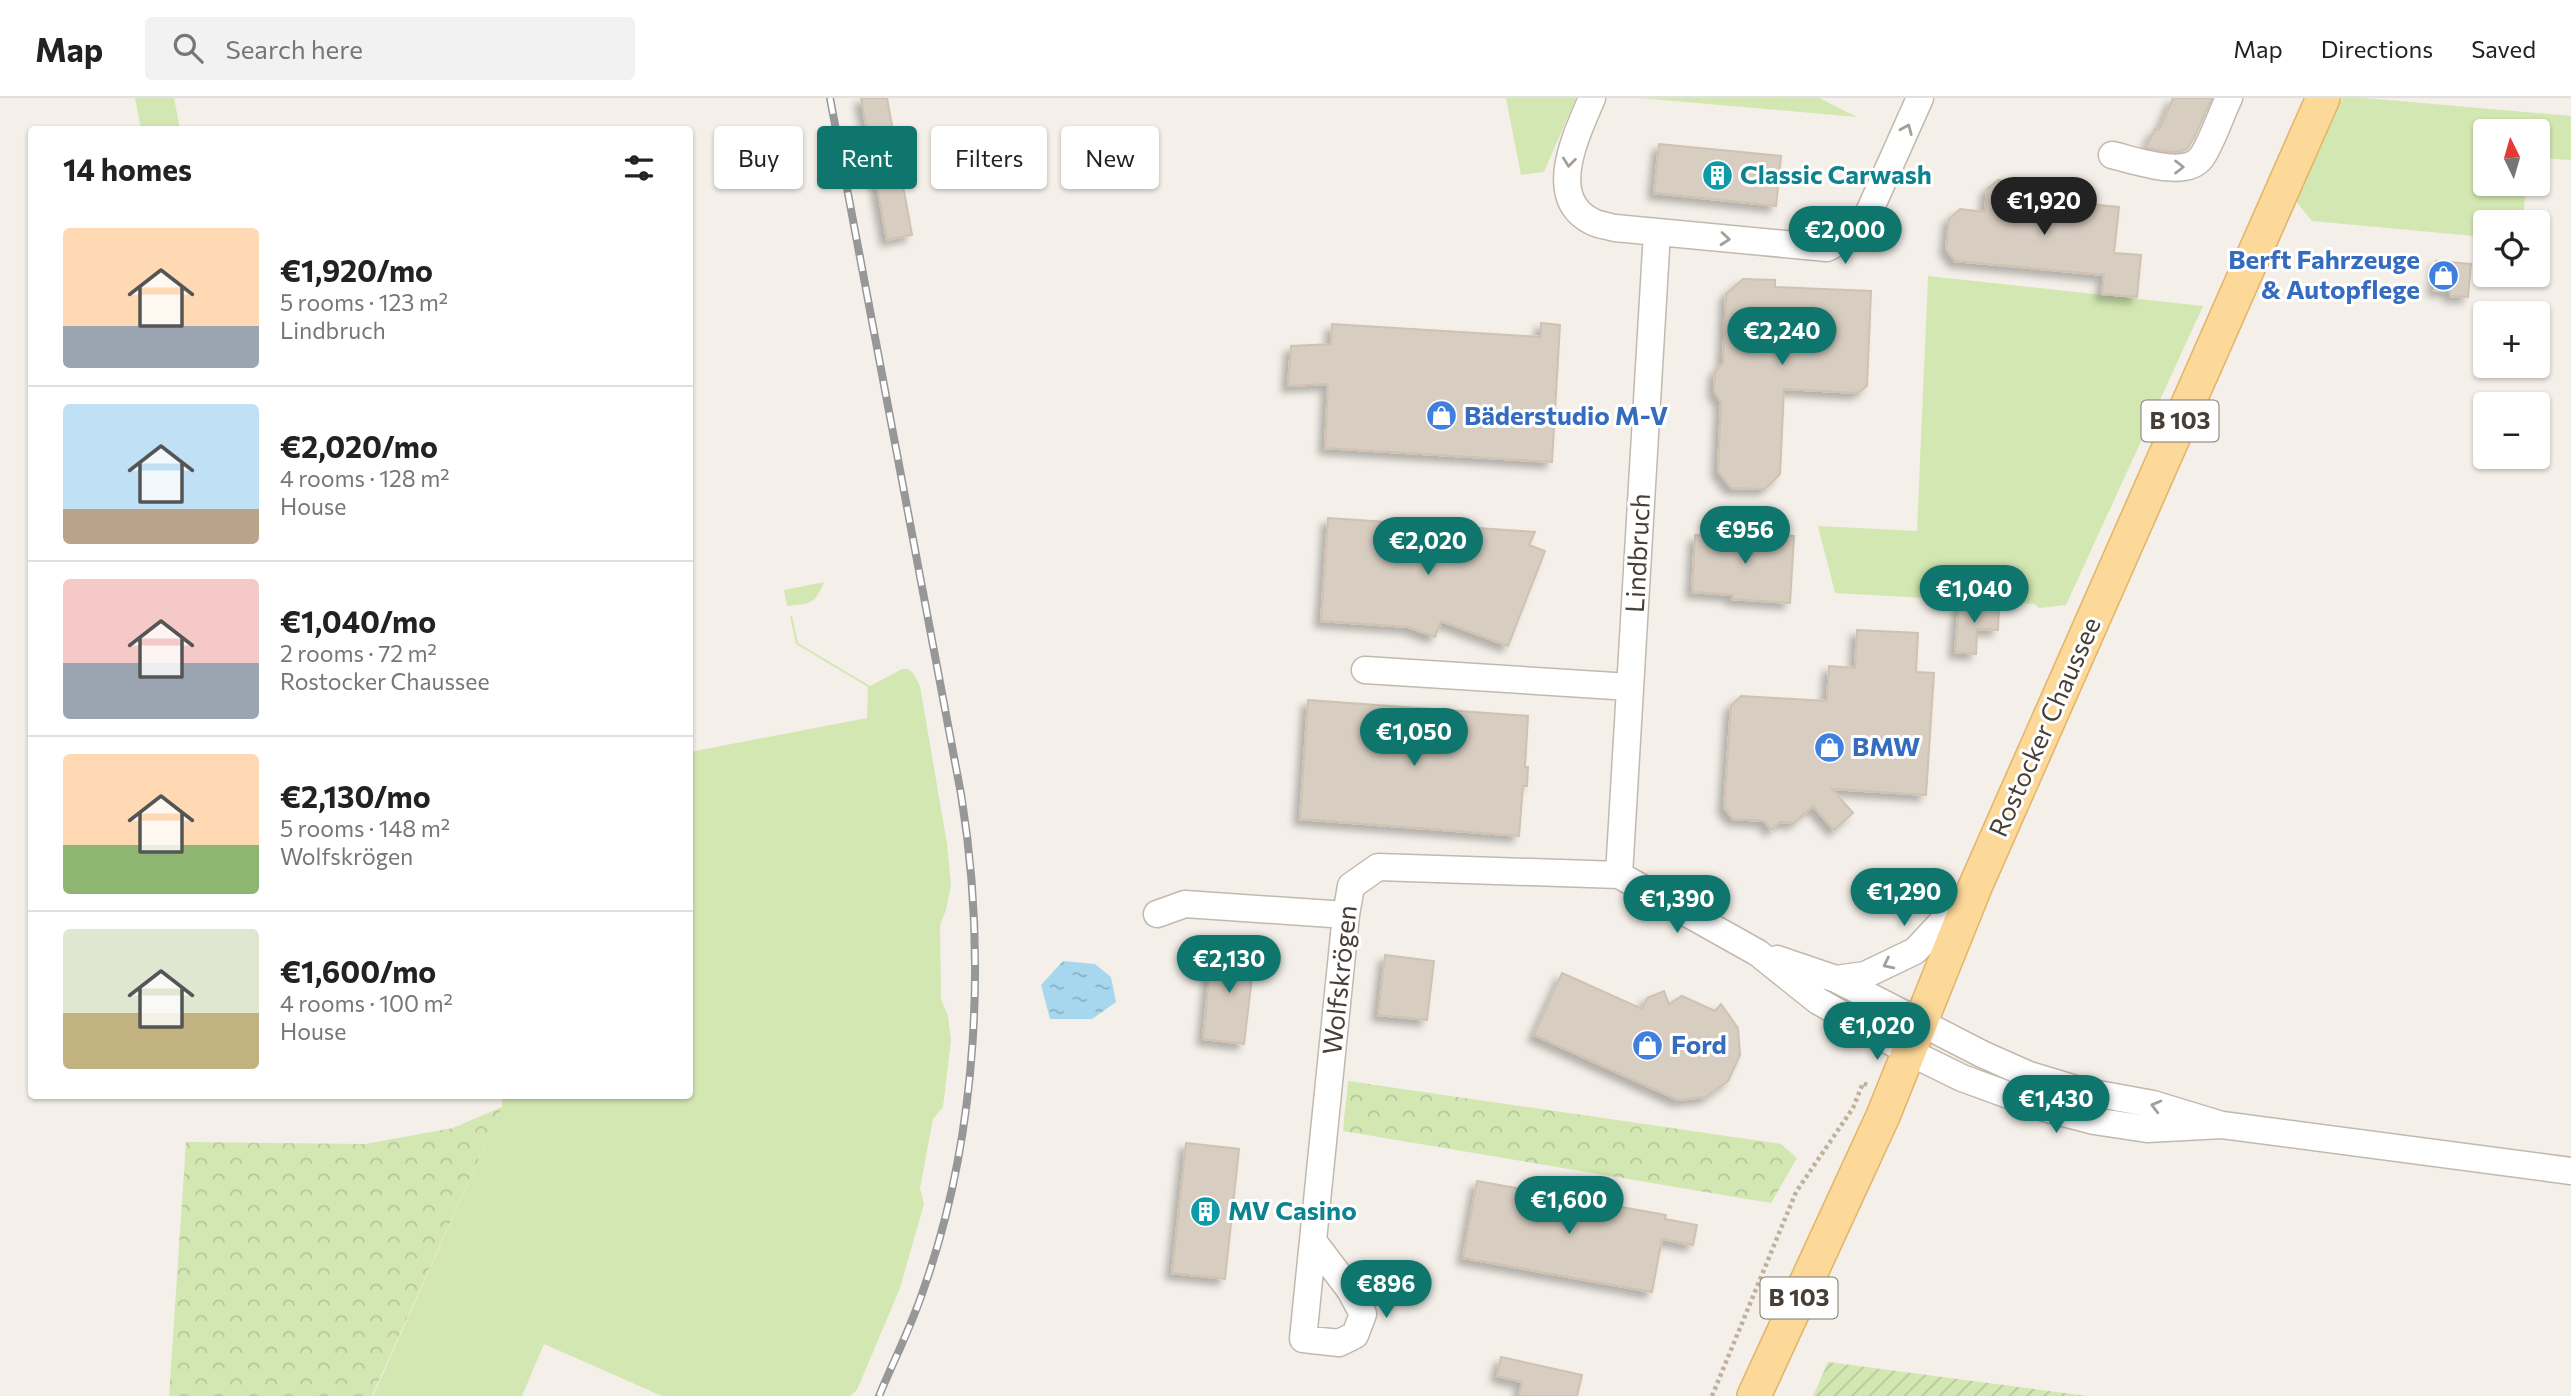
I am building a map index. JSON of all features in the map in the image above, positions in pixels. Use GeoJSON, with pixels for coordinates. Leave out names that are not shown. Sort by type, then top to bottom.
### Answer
{"type":"FeatureCollection","features":[{"type":"Feature","properties":{"kind":"main road","name":"Rostocker Chaussee"},"geometry":{"type":"LineString","coordinates":[[1754,1396],[1883,1116],[1975,887],[2323,98]]}},
{"type":"Feature","properties":{"kind":"street"},"geometry":{"type":"LineString","coordinates":[[1592,98],[1569,154],[1567,188],[1574,208],[1593,222],[1615,228],[1827,248],[1861,230],[1920,98]]}},
{"type":"Feature","properties":{"kind":"street"},"geometry":{"type":"LineString","coordinates":[[2112,155],[2177,169],[2189,168],[2201,158],[2229,98]]}},
{"type":"Feature","properties":{"kind":"street","name":"Lindbruch"},"geometry":{"type":"LineString","coordinates":[[1619,875],[1657,232]]}},
{"type":"Feature","properties":{"kind":"street"},"geometry":{"type":"LineString","coordinates":[[1365,670],[1630,688]]}},
{"type":"Feature","properties":{"kind":"street","name":"Wolfskrögen"},"geometry":{"type":"LineString","coordinates":[[1313,1241],[1350,1290],[1363,1314],[1355,1335],[1339,1343],[1303,1339],[1346,915],[1351,886],[1378,867],[1619,875],[1758,953],[1818,1001],[1962,1078],[2044,1108],[2094,1121],[2147,1129],[2222,1125]]}},
{"type":"Feature","properties":{"kind":"street","name":"Wolfskrögen"},"geometry":{"type":"LineString","coordinates":[[1836,979],[1865,975],[1915,951],[1975,887]]}},
{"type":"Feature","properties":{"kind":"street"},"geometry":{"type":"LineString","coordinates":[[1157,914],[1185,904],[1346,915]]}},
{"type":"Feature","properties":{"kind":"street","name":"Wolfskrögen"},"geometry":{"type":"LineString","coordinates":[[1758,953],[1836,979],[1982,1054],[2029,1075],[2082,1091],[2153,1104],[2222,1125]]}},
{"type":"Feature","properties":{"kind":"street"},"geometry":{"type":"LineString","coordinates":[[2222,1125],[2571,1171]]}},
{"type":"Feature","properties":{"kind":"path"},"geometry":{"type":"LineString","coordinates":[[1712,1396],[1796,1192],[1853,1108],[1863,1083]]}},
{"type":"Feature","properties":{"kind":"green space"},"geometry":{"type":"Polygon","coordinates":[[[135,98],[174,98],[179,126],[140,126],[135,98]]]}},
{"type":"Feature","properties":{"kind":"green space"},"geometry":{"type":"Polygon","coordinates":[[[1506,98],[1576,98],[1544,172],[1521,175],[1506,98]]]}},
{"type":"Feature","properties":{"kind":"green space"},"geometry":{"type":"Polygon","coordinates":[[[1640,98],[1819,98],[1857,117],[1640,98]]]}},
{"type":"Feature","properties":{"kind":"green space"},"geometry":{"type":"Polygon","coordinates":[[[2342,98],[2571,116],[2571,160],[2550,159],[2550,119],[2473,119],[2473,196],[2525,196],[2524,210],[2473,210],[2473,236],[2312,221],[2295,200],[2342,98]]]}},
{"type":"Feature","properties":{"kind":"green space"},"geometry":{"type":"Polygon","coordinates":[[[1928,276],[2203,306],[2066,605],[2039,608],[2034,604],[1835,593],[1818,526],[1917,531],[1928,276]]]}},
{"type":"Feature","properties":{"kind":"green space"},"geometry":{"type":"Polygon","coordinates":[[[824,582],[811,602],[787,606],[784,590],[824,582]]]}},
{"type":"Feature","properties":{"kind":"green space"},"geometry":{"type":"Polygon","coordinates":[[[790,616],[798,643],[870,686],[902,669],[913,673],[920,686],[947,844],[951,885],[940,925],[941,999],[948,1016],[951,1040],[943,1107],[933,1119],[920,1188],[924,1204],[900,1288],[857,1390],[850,1396],[662,1396],[544,1344],[522,1396],[373,1396],[502,1107],[502,1099],[693,1099],[693,751],[867,718],[868,687],[796,644],[790,616]]]}},
{"type":"Feature","properties":{"kind":"green space"},"geometry":{"type":"Polygon","coordinates":[[[1348,1081],[1781,1144],[1797,1158],[1771,1203],[1343,1131],[1348,1081]]]}},
{"type":"Feature","properties":{"kind":"green space"},"geometry":{"type":"Polygon","coordinates":[[[502,1107],[372,1396],[169,1396],[186,1142],[365,1144],[453,1128],[502,1107]]]}},
{"type":"Feature","properties":{"kind":"green space"},"geometry":{"type":"Polygon","coordinates":[[[1828,1362],[2087,1396],[1813,1396],[1828,1362]]]}},
{"type":"Feature","properties":{"kind":"water"},"geometry":{"type":"Polygon","coordinates":[[[1063,961],[1095,964],[1111,977],[1116,1002],[1092,1019],[1050,1019],[1041,985],[1063,961]]]}},
{"type":"Feature","properties":{"kind":"building"},"geometry":{"type":"Polygon","coordinates":[[[861,98],[887,98],[892,126],[866,126],[861,98]]]}},
{"type":"Feature","properties":{"kind":"building"},"geometry":{"type":"Polygon","coordinates":[[[2173,98],[2212,98],[2186,150],[2172,152],[2146,148],[2155,129],[2159,130],[2173,98]]]}},
{"type":"Feature","properties":{"kind":"building","name":"Classic Carwash"},"geometry":{"type":"Polygon","coordinates":[[[1659,144],[1781,156],[1776,206],[1654,193],[1659,144]]]}},
{"type":"Feature","properties":{"kind":"building"},"geometry":{"type":"Polygon","coordinates":[[[1998,180],[2022,182],[2036,199],[2119,207],[2114,253],[2141,255],[2137,297],[2102,294],[2104,275],[1955,261],[1946,249],[1949,219],[1960,209],[1985,212],[1987,189],[1998,180]]]}},
{"type":"Feature","properties":{"kind":"building"},"geometry":{"type":"Polygon","coordinates":[[[878,189],[904,189],[912,235],[887,240],[878,189]]]}},
{"type":"Feature","properties":{"kind":"building"},"geometry":{"type":"Polygon","coordinates":[[[2436,261],[2471,264],[2468,297],[2450,296],[2450,291],[2434,290],[2436,261]]]}},
{"type":"Feature","properties":{"kind":"building"},"geometry":{"type":"Polygon","coordinates":[[[1743,279],[1775,280],[1775,287],[1871,291],[1867,386],[1858,393],[1784,389],[1780,474],[1765,489],[1731,488],[1718,471],[1721,402],[1714,391],[1715,372],[1723,363],[1726,294],[1743,279]]]}},
{"type":"Feature","properties":{"kind":"building","name":"Bäderstudio M-V"},"geometry":{"type":"Polygon","coordinates":[[[1541,323],[1560,325],[1552,462],[1325,448],[1328,384],[1288,386],[1291,346],[1331,344],[1332,324],[1541,337],[1541,323]]]}},
{"type":"Feature","properties":{"kind":"building"},"geometry":{"type":"Polygon","coordinates":[[[1328,518],[1535,532],[1529,545],[1545,551],[1508,646],[1441,621],[1435,637],[1408,627],[1321,621],[1328,518]]]}},
{"type":"Feature","properties":{"kind":"building"},"geometry":{"type":"Polygon","coordinates":[[[1737,532],[1794,536],[1790,603],[1732,599],[1733,595],[1692,592],[1695,535],[1737,537],[1737,532]]]}},
{"type":"Feature","properties":{"kind":"building"},"geometry":{"type":"Polygon","coordinates":[[[1959,603],[1999,606],[1998,630],[1977,629],[1976,654],[1955,652],[1959,603]]]}},
{"type":"Feature","properties":{"kind":"building","name":"BMW"},"geometry":{"type":"Polygon","coordinates":[[[1857,630],[1918,633],[1916,672],[1934,673],[1926,795],[1832,789],[1853,813],[1834,830],[1813,806],[1794,823],[1780,822],[1771,830],[1764,821],[1733,819],[1724,808],[1731,706],[1741,696],[1827,701],[1829,666],[1855,668],[1857,630]]]}},
{"type":"Feature","properties":{"kind":"building"},"geometry":{"type":"Polygon","coordinates":[[[1308,700],[1528,716],[1525,767],[1528,767],[1527,786],[1523,786],[1519,836],[1300,819],[1308,700]]]}},
{"type":"Feature","properties":{"kind":"building"},"geometry":{"type":"Polygon","coordinates":[[[1212,947],[1255,952],[1244,1044],[1203,1039],[1212,947]]]}},
{"type":"Feature","properties":{"kind":"building"},"geometry":{"type":"Polygon","coordinates":[[[1385,955],[1434,961],[1427,1020],[1378,1015],[1385,955]]]}},
{"type":"Feature","properties":{"kind":"building","name":"Ford"},"geometry":{"type":"Polygon","coordinates":[[[1562,973],[1642,1009],[1647,998],[1664,991],[1669,1004],[1682,996],[1715,1011],[1721,1004],[1738,1028],[1740,1055],[1728,1081],[1706,1097],[1678,1100],[1534,1035],[1562,973]]]}},
{"type":"Feature","properties":{"kind":"building","name":"MV Casino"},"geometry":{"type":"Polygon","coordinates":[[[1186,1143],[1239,1149],[1225,1279],[1172,1273],[1186,1143]]]}},
{"type":"Feature","properties":{"kind":"building"},"geometry":{"type":"Polygon","coordinates":[[[1477,1181],[1666,1215],[1665,1219],[1697,1225],[1693,1245],[1662,1239],[1652,1292],[1463,1258],[1477,1181]]]}},
{"type":"Feature","properties":{"kind":"building"},"geometry":{"type":"Polygon","coordinates":[[[1501,1357],[1582,1375],[1577,1396],[1519,1396],[1522,1382],[1497,1376],[1501,1357]]]}},
{"type":"Feature","properties":{"kind":"railway"},"geometry":{"type":"LineString","coordinates":[[830,98],[961,794],[974,917],[972,1043],[956,1169],[924,1288],[879,1396]]}},
{"type":"Feature","properties":{"kind":"place","name":"Classic Carwash"},"geometry":{"type":"Point","coordinates":[1717,175]}},
{"type":"Feature","properties":{"kind":"place","name":"Berft Fahrzeuge & Autopflege"},"geometry":{"type":"Point","coordinates":[2443,275]}},
{"type":"Feature","properties":{"kind":"place","name":"Bäderstudio M-V"},"geometry":{"type":"Point","coordinates":[1441,416]}},
{"type":"Feature","properties":{"kind":"place","name":"BMW"},"geometry":{"type":"Point","coordinates":[1829,747]}},
{"type":"Feature","properties":{"kind":"place","name":"Ford"},"geometry":{"type":"Point","coordinates":[1648,1045]}},
{"type":"Feature","properties":{"kind":"place","name":"MV Casino"},"geometry":{"type":"Point","coordinates":[1205,1211]}}]}
